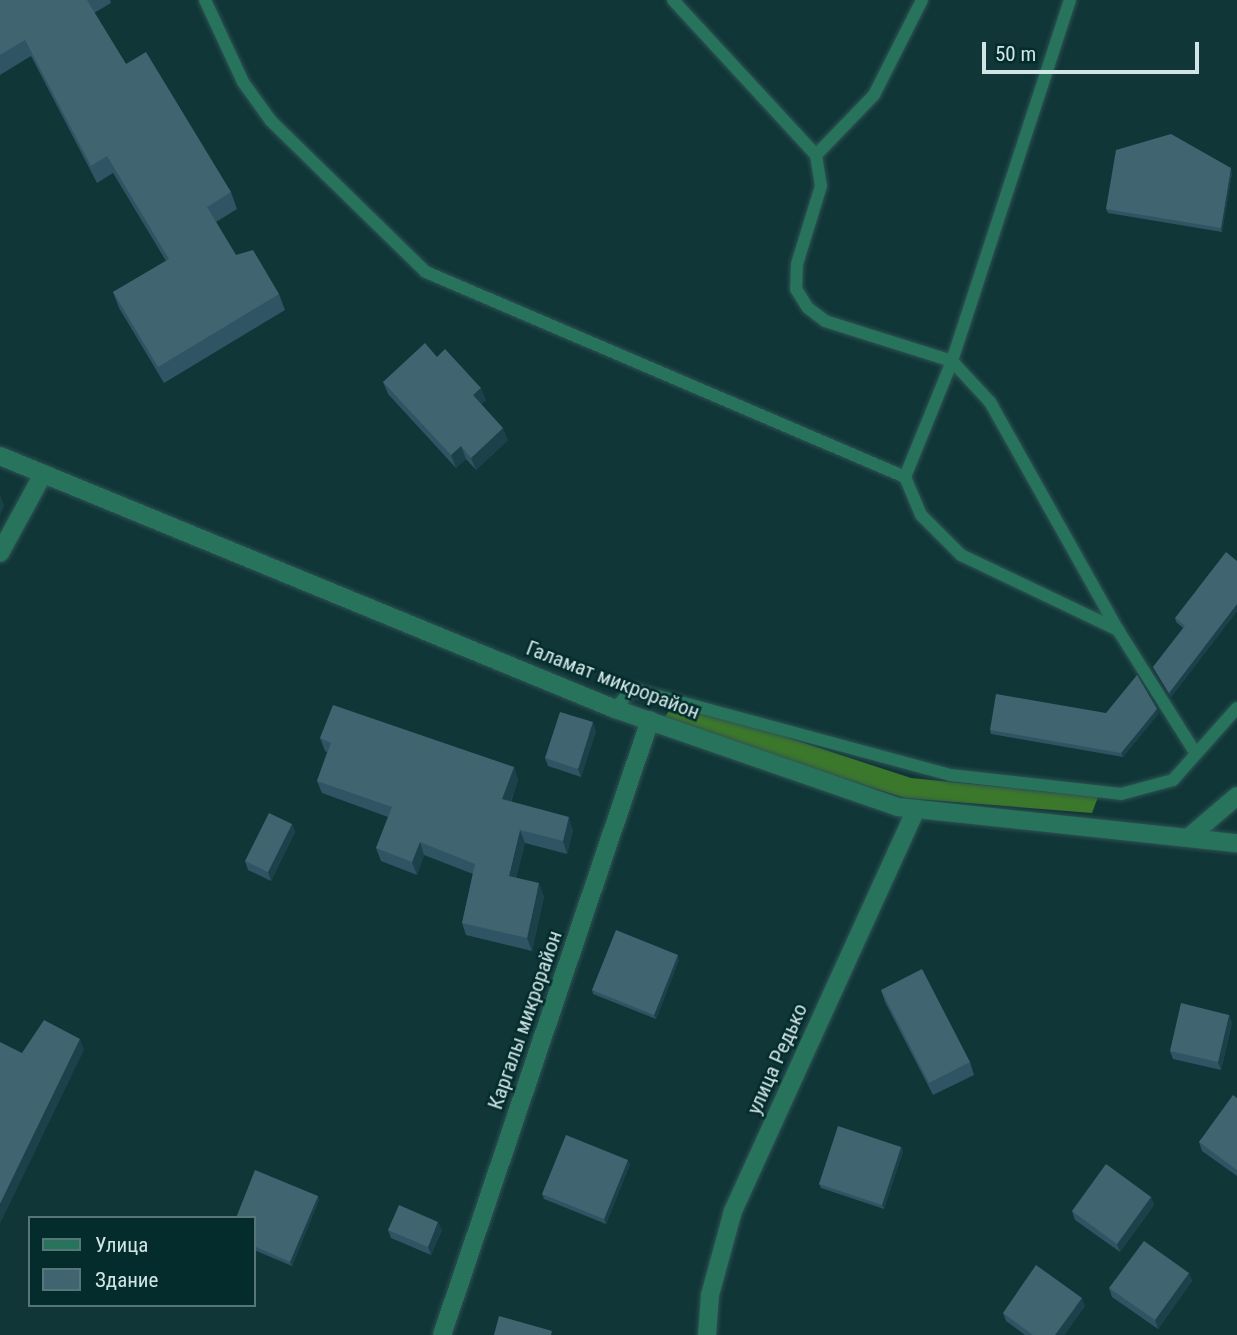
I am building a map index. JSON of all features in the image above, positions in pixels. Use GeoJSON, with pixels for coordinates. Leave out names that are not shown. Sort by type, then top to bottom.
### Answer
{"type":"FeatureCollection","features":[{"type":"Feature","properties":{"kind":"street","name":"Галамат микрорайон"},"geometry":{"type":"LineString","coordinates":[[0,456],[615,709],[916,809],[1237,843]]}},
{"type":"Feature","properties":{"kind":"street"},"geometry":{"type":"LineString","coordinates":[[0,553],[43,474]]}},
{"type":"Feature","properties":{"kind":"street","name":"Каргалы микрорайон"},"geometry":{"type":"LineString","coordinates":[[442,1335],[650,720]]}},
{"type":"Feature","properties":{"kind":"street"},"geometry":{"type":"LineString","coordinates":[[1189,837],[1237,796]]}},
{"type":"Feature","properties":{"kind":"street","name":"улица Редько"},"geometry":{"type":"LineString","coordinates":[[707,1335],[710,1295],[733,1211],[916,809]]}},
{"type":"Feature","properties":{"kind":"lane"},"geometry":{"type":"LineString","coordinates":[[205,0],[243,82],[271,121],[426,272],[905,477],[921,515],[961,555],[1118,630]]}},
{"type":"Feature","properties":{"kind":"lane"},"geometry":{"type":"LineString","coordinates":[[673,0],[816,155],[821,186],[797,264],[796,289],[808,308],[825,321],[952,361],[990,402],[1118,630],[1196,754]]}},
{"type":"Feature","properties":{"kind":"lane"},"geometry":{"type":"LineString","coordinates":[[816,155],[874,95],[922,0]]}},
{"type":"Feature","properties":{"kind":"lane"},"geometry":{"type":"LineString","coordinates":[[905,477],[952,361],[1070,0]]}},
{"type":"Feature","properties":{"kind":"lane"},"geometry":{"type":"LineString","coordinates":[[615,709],[632,689],[950,775],[1121,793],[1172,780],[1237,708]]}},
{"type":"Feature","properties":{"kind":"green space"},"geometry":{"type":"Polygon","coordinates":[[[676,701],[911,778],[1098,797],[1092,813],[905,798],[662,721],[676,701]]]}},
{"type":"Feature","properties":{"kind":"building"},"geometry":{"type":"Polygon","coordinates":[[[0,0],[87,0],[126,64],[146,52],[231,192],[207,207],[236,255],[253,250],[279,294],[158,367],[113,292],[169,259],[107,156],[91,166],[25,40],[0,55],[0,0]]]}},
{"type":"Feature","properties":{"kind":"building"},"geometry":{"type":"Polygon","coordinates":[[[1171,134],[1231,168],[1221,228],[1106,209],[1116,150],[1171,134]]]}},
{"type":"Feature","properties":{"kind":"building"},"geometry":{"type":"Polygon","coordinates":[[[425,343],[437,357],[445,349],[481,388],[473,395],[503,428],[471,458],[461,446],[451,455],[383,382],[425,343]]]}},
{"type":"Feature","properties":{"kind":"building"},"geometry":{"type":"Polygon","coordinates":[[[1226,552],[1237,561],[1237,604],[1169,693],[1153,667],[1185,626],[1175,618],[1226,552]]]}},
{"type":"Feature","properties":{"kind":"building"},"geometry":{"type":"Polygon","coordinates":[[[1137,675],[1157,709],[1121,753],[990,730],[996,694],[1106,713],[1137,675]]]}},
{"type":"Feature","properties":{"kind":"building"},"geometry":{"type":"Polygon","coordinates":[[[333,705],[514,767],[502,799],[569,817],[563,841],[520,830],[509,876],[539,883],[527,938],[462,923],[475,864],[420,842],[412,862],[376,848],[392,807],[317,781],[331,743],[320,738],[333,705]]]}},
{"type":"Feature","properties":{"kind":"building"},"geometry":{"type":"Polygon","coordinates":[[[560,712],[593,722],[578,769],[545,758],[560,712]]]}},
{"type":"Feature","properties":{"kind":"building"},"geometry":{"type":"Polygon","coordinates":[[[269,813],[292,824],[268,872],[245,861],[269,813]]]}},
{"type":"Feature","properties":{"kind":"building"},"geometry":{"type":"Polygon","coordinates":[[[616,930],[678,955],[654,1015],[592,990],[616,930]]]}},
{"type":"Feature","properties":{"kind":"building"},"geometry":{"type":"Polygon","coordinates":[[[922,969],[970,1062],[929,1083],[881,990],[922,969]]]}},
{"type":"Feature","properties":{"kind":"building"},"geometry":{"type":"Polygon","coordinates":[[[1181,1003],[1229,1015],[1218,1062],[1170,1051],[1181,1003]]]}},
{"type":"Feature","properties":{"kind":"building"},"geometry":{"type":"Polygon","coordinates":[[[44,1020],[80,1039],[0,1204],[0,1042],[22,1053],[44,1020]]]}},
{"type":"Feature","properties":{"kind":"building"},"geometry":{"type":"Polygon","coordinates":[[[1233,1095],[1237,1098],[1237,1170],[1199,1142],[1233,1095]]]}},
{"type":"Feature","properties":{"kind":"building"},"geometry":{"type":"Polygon","coordinates":[[[838,1126],[901,1147],[882,1205],[819,1184],[838,1126]]]}},
{"type":"Feature","properties":{"kind":"building"},"geometry":{"type":"Polygon","coordinates":[[[566,1135],[628,1160],[604,1219],[542,1194],[566,1135]]]}},
{"type":"Feature","properties":{"kind":"building"},"geometry":{"type":"Polygon","coordinates":[[[1106,1164],[1151,1197],[1117,1244],[1072,1211],[1106,1164]]]}},
{"type":"Feature","properties":{"kind":"building"},"geometry":{"type":"Polygon","coordinates":[[[255,1170],[318,1196],[290,1262],[256,1247],[256,1216],[237,1216],[255,1170]]]}},
{"type":"Feature","properties":{"kind":"building"},"geometry":{"type":"Polygon","coordinates":[[[399,1205],[438,1222],[428,1247],[388,1230],[399,1205]]]}},
{"type":"Feature","properties":{"kind":"building"},"geometry":{"type":"Polygon","coordinates":[[[1144,1241],[1189,1273],[1155,1320],[1109,1288],[1144,1241]]]}},
{"type":"Feature","properties":{"kind":"building"},"geometry":{"type":"Polygon","coordinates":[[[1036,1265],[1082,1298],[1055,1335],[1033,1335],[1003,1313],[1036,1265]]]}},
{"type":"Feature","properties":{"kind":"building"},"geometry":{"type":"Polygon","coordinates":[[[499,1316],[552,1331],[551,1335],[494,1335],[499,1316]]]}}]}
